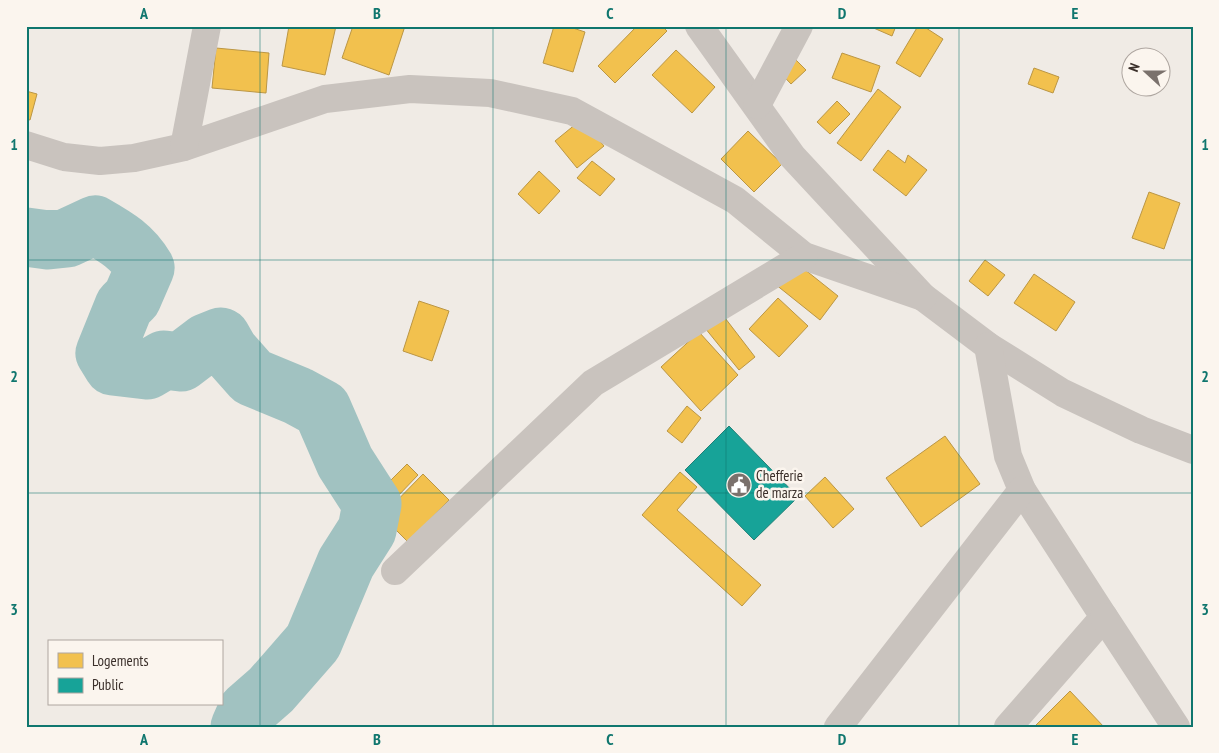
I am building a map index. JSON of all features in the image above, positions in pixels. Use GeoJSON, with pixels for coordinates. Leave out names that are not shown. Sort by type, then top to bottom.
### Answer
{"type":"FeatureCollection","features":[{"type":"Feature","properties":{"kind":"street"},"geometry":{"type":"LineString","coordinates":[[184,147],[207,26]]}},
{"type":"Feature","properties":{"kind":"street"},"geometry":{"type":"LineString","coordinates":[[699,26],[792,156],[923,297],[988,346],[1063,393],[1141,430],[1193,450]]}},
{"type":"Feature","properties":{"kind":"street"},"geometry":{"type":"LineString","coordinates":[[757,105],[799,26]]}},
{"type":"Feature","properties":{"kind":"street"},"geometry":{"type":"LineString","coordinates":[[26,145],[64,157],[100,160],[134,158],[184,147],[325,99],[410,88],[490,93],[572,110],[735,200],[804,256],[923,297]]}},
{"type":"Feature","properties":{"kind":"street"},"geometry":{"type":"LineString","coordinates":[[395,571],[593,382],[804,256]]}},
{"type":"Feature","properties":{"kind":"street"},"geometry":{"type":"LineString","coordinates":[[988,346],[1008,456],[1022,490],[1176,727]]}},
{"type":"Feature","properties":{"kind":"street"},"geometry":{"type":"LineString","coordinates":[[838,727],[1022,490]]}},
{"type":"Feature","properties":{"kind":"street"},"geometry":{"type":"LineString","coordinates":[[1008,727],[1104,617]]}},
{"type":"Feature","properties":{"kind":"building: Logements"},"geometry":{"type":"Polygon","coordinates":[[[289,26],[336,26],[325,75],[282,66],[289,26]]]}},
{"type":"Feature","properties":{"kind":"building: Logements"},"geometry":{"type":"Polygon","coordinates":[[[353,26],[405,26],[389,75],[342,58],[353,26]]]}},
{"type":"Feature","properties":{"kind":"building: Logements"},"geometry":{"type":"Polygon","coordinates":[[[554,26],[567,26],[585,32],[573,72],[543,63],[554,26]]]}},
{"type":"Feature","properties":{"kind":"building: Logements"},"geometry":{"type":"Polygon","coordinates":[[[637,26],[662,26],[667,31],[615,83],[598,66],[637,26]]]}},
{"type":"Feature","properties":{"kind":"building: Logements"},"geometry":{"type":"Polygon","coordinates":[[[869,26],[896,26],[892,36],[869,26]]]}},
{"type":"Feature","properties":{"kind":"building: Logements"},"geometry":{"type":"Polygon","coordinates":[[[918,26],[923,26],[943,39],[920,77],[896,63],[918,26]]]}},
{"type":"Feature","properties":{"kind":"building: Logements"},"geometry":{"type":"Polygon","coordinates":[[[216,48],[269,53],[266,93],[212,88],[216,48]]]}},
{"type":"Feature","properties":{"kind":"building: Logements"},"geometry":{"type":"Polygon","coordinates":[[[676,50],[715,87],[692,113],[652,75],[676,50]]]}},
{"type":"Feature","properties":{"kind":"building: Logements"},"geometry":{"type":"Polygon","coordinates":[[[787,51],[806,70],[791,84],[773,65],[787,51]]]}},
{"type":"Feature","properties":{"kind":"building: Logements"},"geometry":{"type":"Polygon","coordinates":[[[842,53],[880,66],[871,92],[832,78],[842,53]]]}},
{"type":"Feature","properties":{"kind":"building: Logements"},"geometry":{"type":"Polygon","coordinates":[[[1034,68],[1059,77],[1053,93],[1028,84],[1034,68]]]}},
{"type":"Feature","properties":{"kind":"building: Logements"},"geometry":{"type":"Polygon","coordinates":[[[878,89],[901,107],[861,161],[837,143],[878,89]]]}},
{"type":"Feature","properties":{"kind":"building: Logements"},"geometry":{"type":"Polygon","coordinates":[[[26,91],[37,94],[30,120],[26,119],[26,91]]]}},
{"type":"Feature","properties":{"kind":"building: Logements"},"geometry":{"type":"Polygon","coordinates":[[[837,101],[850,114],[830,134],[817,122],[837,101]]]}},
{"type":"Feature","properties":{"kind":"building: Logements"},"geometry":{"type":"Polygon","coordinates":[[[582,119],[604,146],[577,168],[555,141],[582,119]]]}},
{"type":"Feature","properties":{"kind":"building: Logements"},"geometry":{"type":"Polygon","coordinates":[[[748,131],[782,164],[754,192],[721,159],[748,131]]]}},
{"type":"Feature","properties":{"kind":"building: Logements"},"geometry":{"type":"Polygon","coordinates":[[[888,150],[905,163],[908,155],[927,170],[906,196],[873,170],[888,150]]]}},
{"type":"Feature","properties":{"kind":"building: Logements"},"geometry":{"type":"Polygon","coordinates":[[[592,161],[615,179],[600,196],[577,178],[592,161]]]}},
{"type":"Feature","properties":{"kind":"building: Logements"},"geometry":{"type":"Polygon","coordinates":[[[539,171],[560,191],[539,214],[518,194],[539,171]]]}},
{"type":"Feature","properties":{"kind":"building: Logements"},"geometry":{"type":"Polygon","coordinates":[[[1149,192],[1180,203],[1164,249],[1132,238],[1149,192]]]}},
{"type":"Feature","properties":{"kind":"building: Logements"},"geometry":{"type":"Polygon","coordinates":[[[784,253],[838,296],[820,320],[765,276],[784,253]]]}},
{"type":"Feature","properties":{"kind":"building: Logements"},"geometry":{"type":"Polygon","coordinates":[[[985,260],[1005,275],[988,296],[969,281],[985,260]]]}},
{"type":"Feature","properties":{"kind":"building: Logements"},"geometry":{"type":"Polygon","coordinates":[[[1034,274],[1075,302],[1056,331],[1014,303],[1034,274]]]}},
{"type":"Feature","properties":{"kind":"building: Logements"},"geometry":{"type":"Polygon","coordinates":[[[778,298],[808,326],[779,357],[749,329],[778,298]]]}},
{"type":"Feature","properties":{"kind":"building: Logements"},"geometry":{"type":"Polygon","coordinates":[[[419,301],[449,311],[432,361],[403,351],[419,301]]]}},
{"type":"Feature","properties":{"kind":"building: Logements"},"geometry":{"type":"Polygon","coordinates":[[[722,314],[755,357],[739,370],[705,328],[722,314]]]}},
{"type":"Feature","properties":{"kind":"building: Logements"},"geometry":{"type":"Polygon","coordinates":[[[699,332],[738,375],[701,411],[661,367],[699,332]]]}},
{"type":"Feature","properties":{"kind":"building: Logements"},"geometry":{"type":"Polygon","coordinates":[[[687,406],[701,418],[682,443],[667,431],[687,406]]]}},
{"type":"Feature","properties":{"kind":"building: Logements"},"geometry":{"type":"Polygon","coordinates":[[[945,436],[980,484],[921,527],[886,478],[945,436]]]}},
{"type":"Feature","properties":{"kind":"building: Logements"},"geometry":{"type":"Polygon","coordinates":[[[407,464],[418,475],[396,498],[384,487],[407,464]]]}},
{"type":"Feature","properties":{"kind":"building: Logements"},"geometry":{"type":"Polygon","coordinates":[[[680,472],[697,487],[677,510],[761,585],[742,606],[642,515],[680,472]]]}},
{"type":"Feature","properties":{"kind":"building: Logements"},"geometry":{"type":"Polygon","coordinates":[[[423,474],[449,500],[408,542],[382,516],[423,474]]]}},
{"type":"Feature","properties":{"kind":"building: Logements"},"geometry":{"type":"Polygon","coordinates":[[[825,477],[854,509],[833,528],[805,496],[825,477]]]}},
{"type":"Feature","properties":{"kind":"building: Logements"},"geometry":{"type":"Polygon","coordinates":[[[1070,691],[1104,727],[1034,727],[1070,691]]]}},
{"type":"Feature","properties":{"kind":"building: Public"},"geometry":{"type":"Polygon","coordinates":[[[729,426],[798,497],[754,540],[685,470],[729,426]]]}},
{"type":"Feature","properties":{"kind":"waterway"},"geometry":{"type":"LineString","coordinates":[[26,237],[48,240],[67,238],[95,225],[123,243],[135,254],[145,268],[132,298],[124,306],[105,353],[113,366],[147,370],[164,360],[181,362],[206,343],[221,337],[229,351],[252,377],[298,396],[322,409],[345,462],[372,504],[367,530],[346,563],[313,642],[271,690],[247,711],[240,727]]}},
{"type":"Feature","properties":{"kind":"place","name":"Chefferie de marza"},"geometry":{"type":"Point","coordinates":[739,485]}}]}
